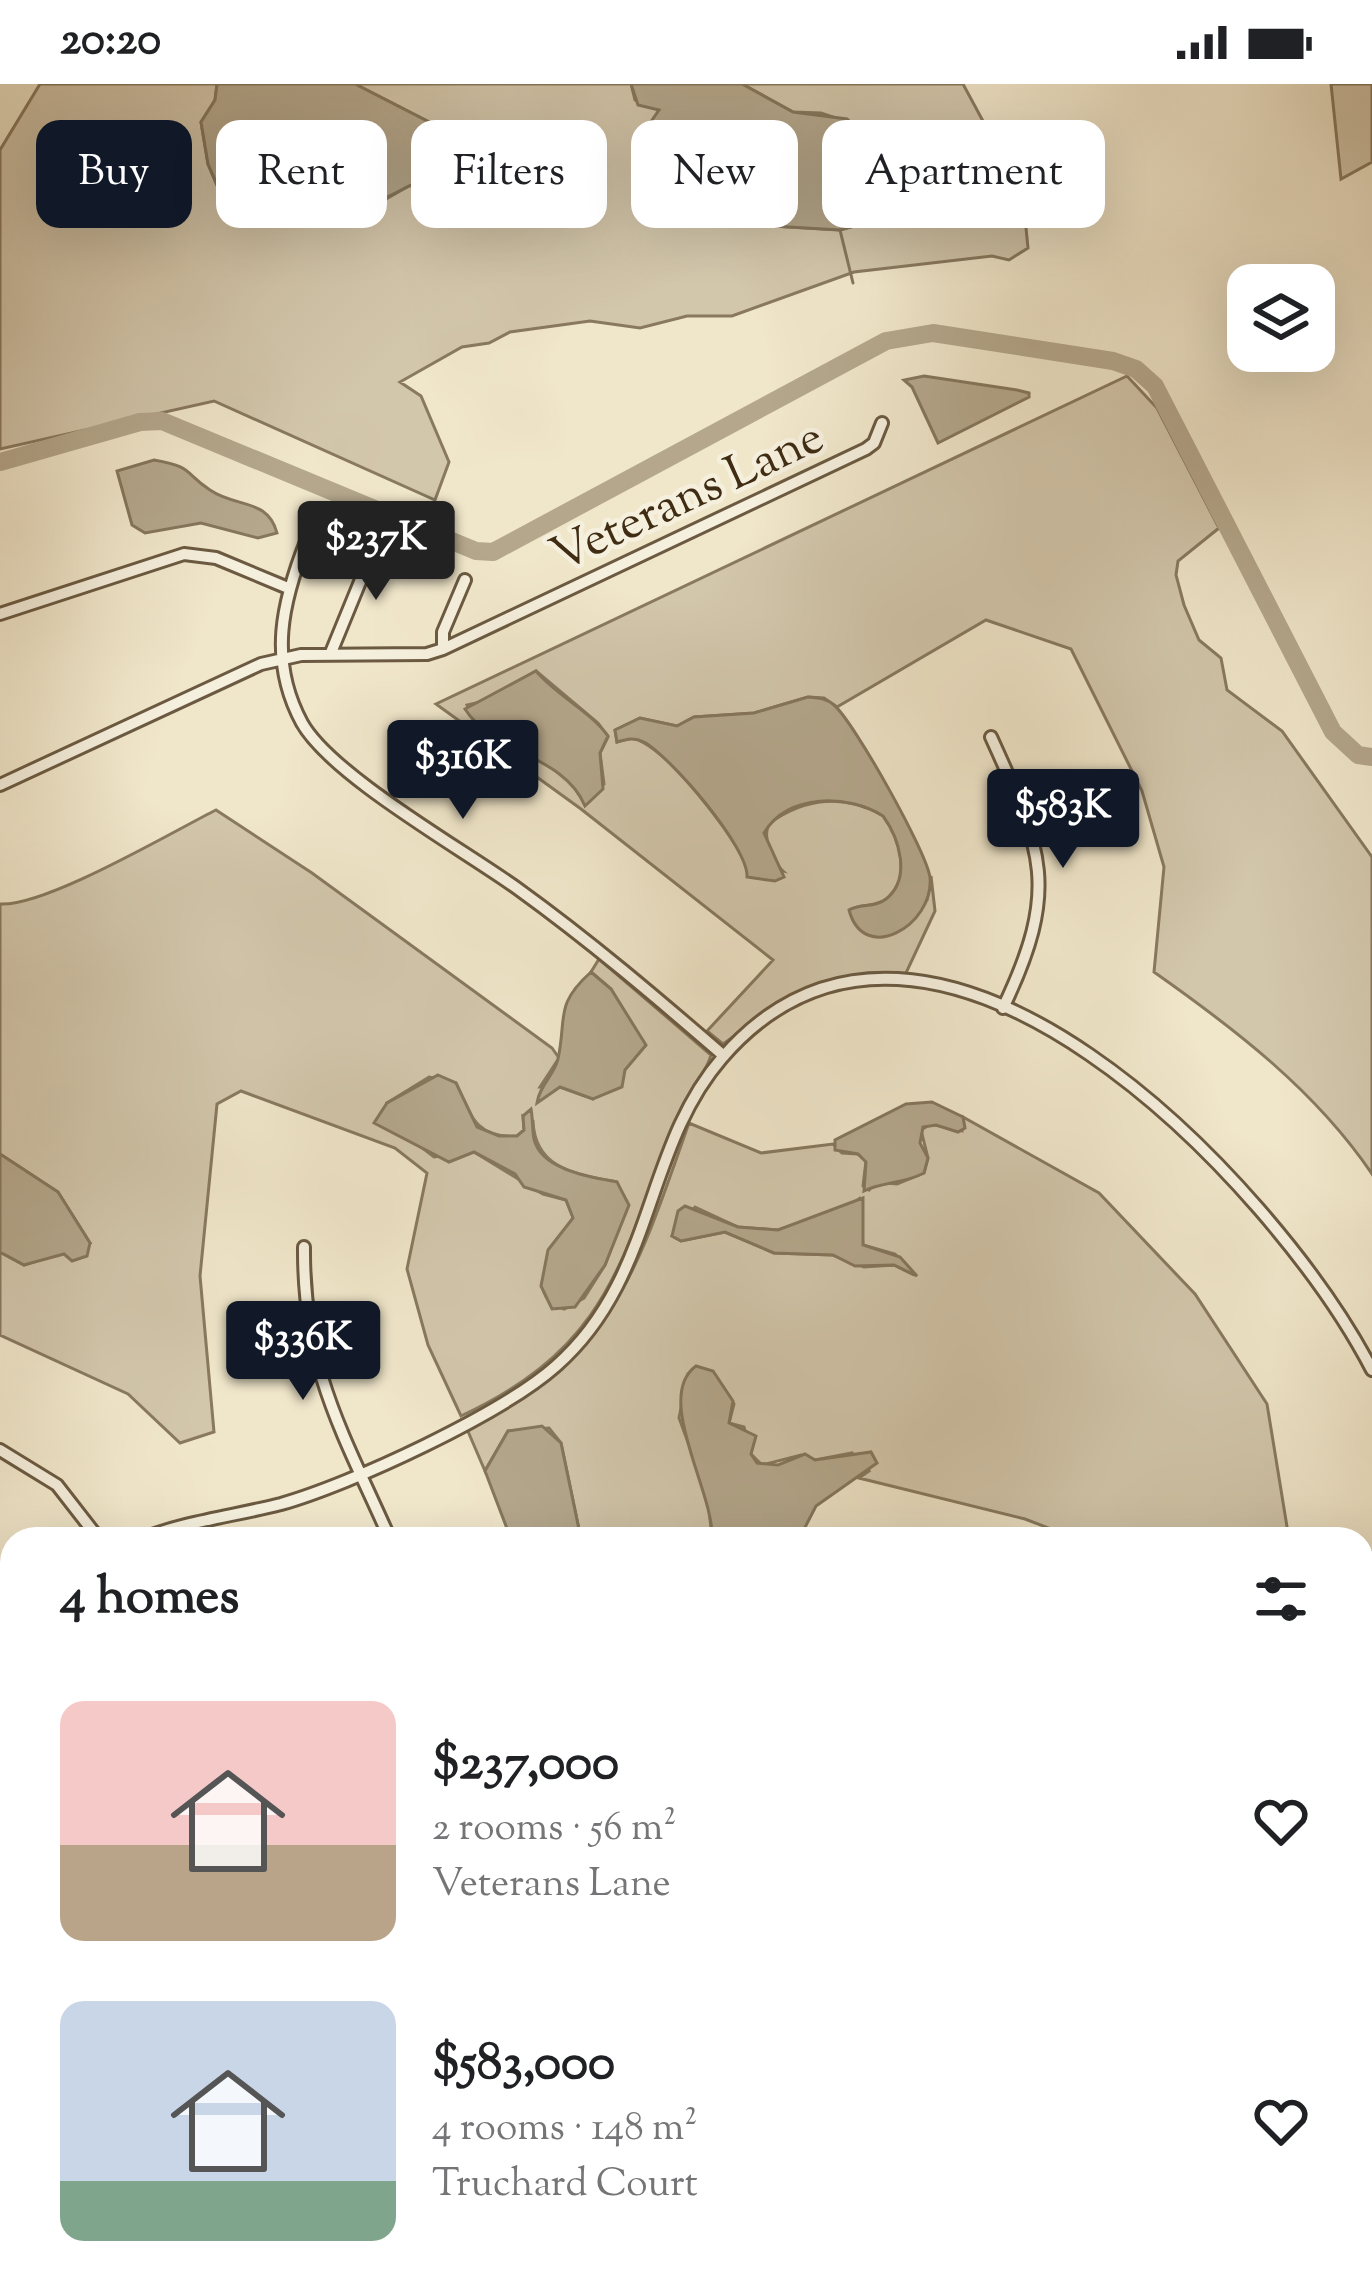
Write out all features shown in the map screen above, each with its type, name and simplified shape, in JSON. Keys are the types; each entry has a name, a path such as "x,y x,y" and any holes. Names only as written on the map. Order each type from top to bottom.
{"street":[{"name":"Veterans Lane","path":"281,658 427,654 443,649 866,449 874,443 882,423"},
{"path":"329,655 380,533"},
{"path":"308,539 288,588 281,658 304,726 334,760 555,916 724,1056"},
{"path":"0,614 184,554 216,559 288,588"},
{"path":"443,649 443,632 465,580"},
{"path":"0,785 281,658"},
{"path":"991,737 1029,819 1040,884 1033,940 1003,1008"},
{"path":"176,1527 281,1504 359,1473 505,1402 576,1347 621,1283 685,1116 724,1056 772,1016 808,997 853,983 925,982 963,991 1003,1008 1113,1073 1217,1160 1289,1240 1334,1303 1372,1370"},
{"path":"304,1247 306,1314 316,1368 334,1421 384,1527"},
{"path":"0,1450 58,1485 90,1527"}],"shaded area":[{"path":"40,84 217,84 215,100 201,122 216,183 216,228 387,228 387,198 411,185 411,228 607,228 607,120 425,120 355,84 631,84 635,100 659,110 655,120 631,120 631,228 1026,228 1028,248 1009,260 992,256 854,272 732,316 687,316 640,328 590,321 510,332 489,343 462,347 400,382 421,396 449,462 435,500 214,401 0,449 0,150"},
{"path":"217,84 355,84 425,120 411,120 411,185 387,197 387,120 216,120 216,182 201,122 215,100"},
{"path":"631,84 742,84 793,112 847,119 822,120 822,228 847,228 840,230 798,228 798,120 652,120 659,110 638,105"},
{"path":"742,84 963,84 982,120 842,120 793,112"},
{"path":"1331,84 1372,84 1372,162 1341,179"},
{"path":"924,376 1017,390 1029,397 938,443 912,387 904,380"},
{"path":"1127,376 1157,408 1219,528 1178,561 1176,575 1199,640 1221,658 1227,690 1282,731 1372,857 1372,1174 1326,1115 1272,1063 1154,972 1164,867 1142,791 1071,649 986,620 837,707 824,698 808,697 754,713 694,717 677,726 640,718 615,730 617,742 633,738 648,745 680,774 748,864 783,871 769,848 770,823 797,808 840,802 884,816 894,835 901,869 887,899 849,910 927,900 931,876 935,911 906,973 852,978 801,992 763,1013 723,1044 707,1031 773,960 581,809 436,704","holes":["536,671 608,737 600,753 604,784 585,805 570,777 473,719 467,705 489,700"]},
{"path":"154,460 182,468 220,496 259,509 277,533 258,538 201,523 145,533 132,525 117,471"},
{"path":"536,671 608,736 600,753 603,789 585,806 561,776 493,736 465,709"},
{"path":"808,697 828,701 844,716 889,789 926,864 928,895 921,911 897,933 869,935 857,927 849,910 882,902 899,880 898,846 883,816 836,801 788,810 764,833 784,877 775,881 747,877 722,825 672,765 640,740 617,742 615,730 640,718 677,726 694,717 754,713"},
{"path":"216,810 312,873 552,1048 559,1058 540,1087 560,1087 593,1099 645,1046 611,989 591,972 599,959 711,1055 676,1120 623,1256 581,1328 511,1389 461,1416 428,1345 407,1269 427,1173 395,1148 241,1091 217,1104 200,1276 214,1432 180,1443 128,1394 0,1335 0,1252 24,1265 90,1243 58,1192 0,1154 0,904 20,902 76,882","holes":["429,1077 456,1083 483,1129 517,1136 524,1130 523,1116 533,1121 541,1150 550,1160 573,1172 617,1182 627,1206 605,1265 584,1298 564,1309 550,1302 543,1281 573,1217 566,1200 543,1194 474,1152 434,1157 408,1137 387,1103"]},
{"path":"591,972 611,989 646,1045 625,1070 622,1087 593,1099 560,1087 537,1103 558,1059 567,1003"},
{"path":"438,1075 456,1083 477,1127 499,1136 517,1136 524,1130 523,1116 531,1109 534,1139 546,1158 568,1170 617,1182 629,1205 605,1265 575,1307 552,1309 541,1286 548,1250 573,1218 566,1200 524,1187 515,1174 474,1152 449,1162 374,1123 387,1103"},
{"path":"932,1102 963,1117 965,1128 958,1132 936,1125 923,1127 920,1143 928,1158 924,1173 864,1191 866,1162 858,1154 835,1150 835,1140 906,1104"},
{"path":"963,1117 1099,1193 1195,1294 1267,1404 1287,1527 1046,1527 859,1478 869,1471 852,1453 815,1460 801,1455 762,1465 751,1454 744,1427 729,1423 734,1404 717,1379 688,1374 679,1418 708,1497 711,1527 578,1527 561,1443 549,1428 508,1431 485,1471 467,1429 517,1401 589,1338 635,1264 689,1123 761,1153 833,1144 842,1153 858,1154 866,1161 863,1186 869,1190 876,1182 897,1184 924,1173 928,1158 921,1130 931,1124 962,1131","holes":["859,1199 863,1245 895,1254 914,1275 894,1265 864,1267 833,1255 774,1253 725,1232 681,1241 672,1236 695,1207 738,1227 778,1230 849,1207"]},
{"path":"0,1154 58,1192 90,1243 87,1256 72,1261 64,1254 24,1265 0,1252"},
{"path":"863,1198 863,1245 900,1257 917,1276 894,1265 855,1266 833,1255 774,1253 725,1232 681,1241 672,1236 678,1211 685,1206 738,1227 778,1230"},
{"path":"696,1366 713,1371 733,1401 729,1423 756,1436 751,1454 757,1463 778,1465 805,1454 815,1460 871,1452 877,1463 816,1506 805,1527 711,1527 683,1422 684,1380"},
{"path":"542,1426 561,1443 578,1527 506,1527 485,1471 508,1431"}],"waterway":[{"path":"840,230 853,283"},
{"path":"0,462 140,422 162,421 476,551 493,552 886,341 933,333 1113,361 1136,369 1155,386 1333,732 1358,755 1372,757"}]}
